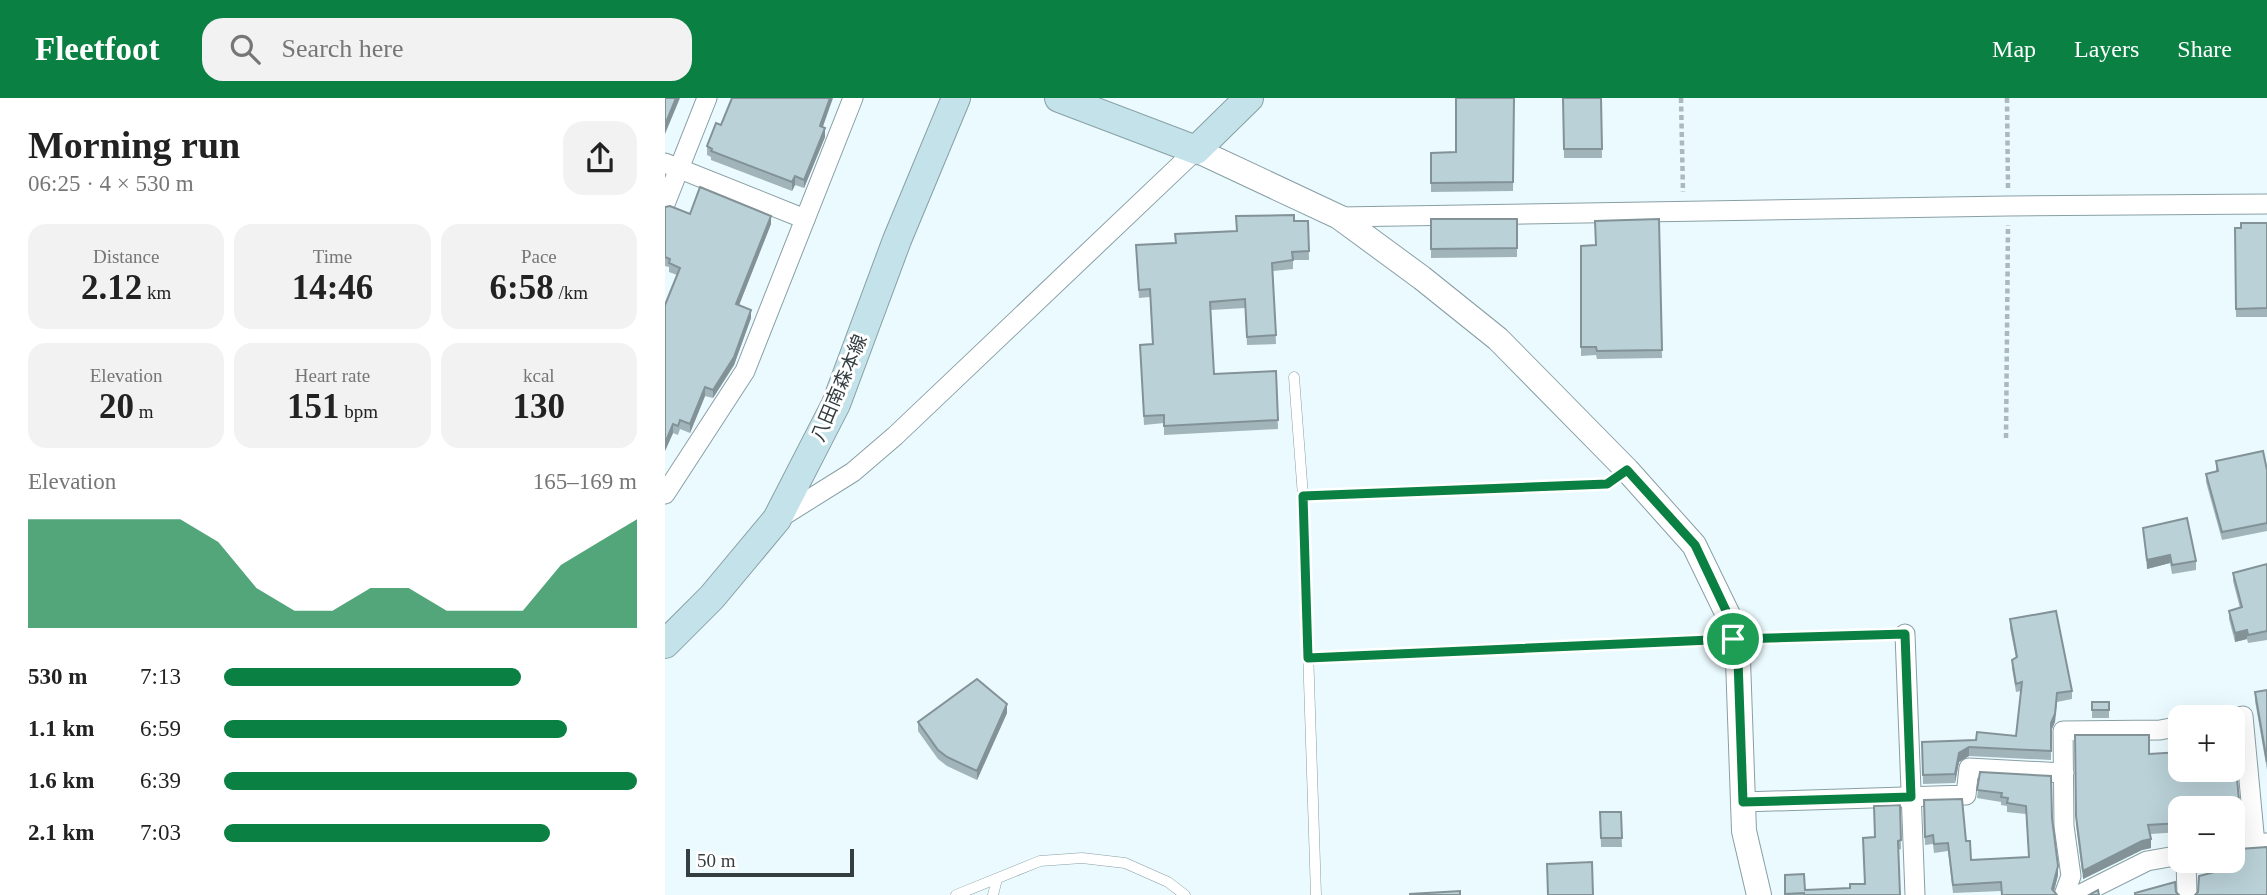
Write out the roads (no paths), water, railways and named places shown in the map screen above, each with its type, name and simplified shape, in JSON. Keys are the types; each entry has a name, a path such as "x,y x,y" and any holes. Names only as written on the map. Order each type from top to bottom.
{"main road":[{"name":"八田南森本線","path":"665,644 712,597 777,519 836,404 897,240 956,98"},
{"path":"1059,98 1196,150 1249,98"}],"street":[{"path":"665,204 672,166 707,98"},
{"path":"665,494 745,371 853,98"},
{"path":"777,519 853,472 885,445 1196,150 1339,217 1422,278 1498,339 1627,470 1695,545 1729,617 1738,660 1744,831 1759,895"},
{"path":"672,166 805,219"},
{"path":"1339,217 1683,210 2267,205"},
{"path":"1905,634 1915,895"},
{"path":"2064,895 2071,876 2064,826 2063,731 2168,728"},
{"path":"2245,730 2261,843"},
{"path":"1743,802 1966,795 1969,768 2064,773"},
{"path":"2079,895 2147,861 2168,857"},
{"path":"2186,873 2187,895"}],"lane":[{"path":"1294,377 1303,496 1316,895"},
{"path":"955,895 1040,861 1082,858 1125,863 1168,882 1185,895"},
{"path":"993,895 997,879"}]}
